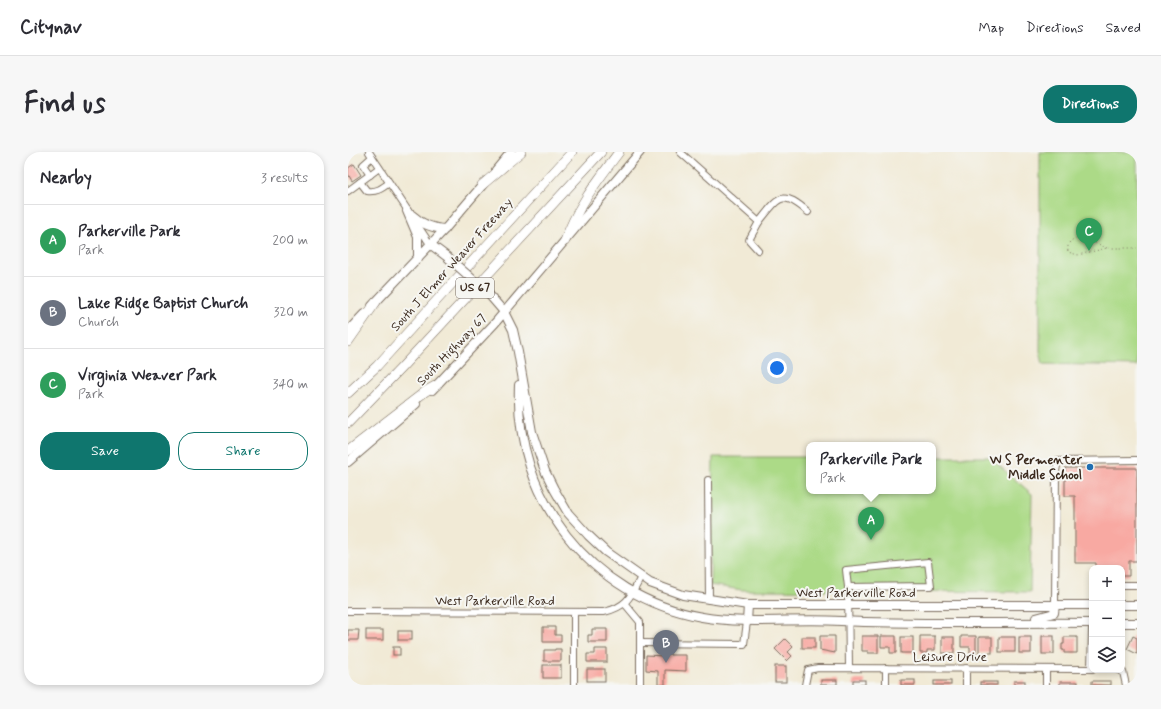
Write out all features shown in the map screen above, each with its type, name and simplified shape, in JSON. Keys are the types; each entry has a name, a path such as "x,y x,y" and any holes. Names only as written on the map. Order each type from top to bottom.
{"highway":[{"path":"482,185 521,152"},
{"name":"South J Elmer Weaver Freeway","path":"348,393 377,366 572,152"},
{"name":"US 67","path":"348,423 402,367 601,152"},
{"path":"565,241 571,222 593,186 619,152"},
{"path":"348,342 376,302"},
{"path":"348,451 426,391 437,385"}],"main road":[{"path":"348,331 445,229 511,152"},
{"name":"South Highway 67","path":"348,462 437,385 504,312 640,152"},
{"path":"407,210 422,224 430,227 445,229"},
{"path":"407,210 418,237 418,258"},
{"path":"430,244 486,291 504,312 512,330 518,352 520,370 520,430 528,464 544,500 557,522 584,557 602,573 633,592 663,606 682,612 724,620 747,622 848,621 1089,623"},
{"name":"West Parkerville Road","path":"520,370 532,432 545,471 568,513 606,552 641,577 667,590 709,600 748,605 1089,605"},
{"path":"747,622 748,605"},
{"path":"999,622 1045,617 1054,613 1055,605"},
{"path":"1125,605 1137,605"},
{"path":"1125,623 1137,623"}],"street":[{"path":"680,152 759,222"},
{"path":"370,175 363,165 370,154 430,244"},
{"path":"348,191 379,168"},
{"path":"360,182 367,191 373,192 380,191 389,184"},
{"path":"758,250 749,240 759,222 780,199 785,198 796,202 808,212"},
{"path":"1055,605 1056,471 1058,461 1137,460"},
{"path":"708,480 709,600"},
{"path":"848,587 931,586 928,562 846,570 848,587 849,668"},
{"path":"640,685 640,622 624,604 633,592 641,577"},
{"path":"1125,585 1137,585"},
{"name":"West Parkerville Road","path":"348,611 574,613 604,612 615,610 624,604"},
{"path":"574,613 574,685"},
{"path":"640,643 744,644 747,622"},
{"name":"Leisure Drive","path":"805,685 808,670 818,668 1089,669"},
{"path":"886,668 886,685"},
{"path":"966,668 966,685"},
{"path":"1046,669 1046,685"},
{"path":"1122,673 1126,685"}],"path":[{"path":"1107,248 1096,243 1076,238 1070,241 1067,246 1068,252 1078,255 1107,248 1137,248"}],"green space":[{"path":"1040,152 1137,152 1137,366 1043,364 1040,351"},
{"path":"713,457 806,457 806,494 936,494 936,457 989,457 1032,494 1030,592 742,590 710,585"}],"building":[{"path":"354,164 361,175 352,181 348,174 348,168"},
{"path":"1065,468 1137,468 1137,561 1129,561 1129,576 1125,576 1125,565 1075,563 1075,496 1065,496"},
{"path":"543,627 555,627 555,635 561,635 561,642 543,642"},
{"path":"592,629 607,629 607,642 588,642 588,635 592,635"},
{"path":"348,630 359,630 358,640 348,640"},
{"path":"366,630 383,630 383,640 366,640"},
{"path":"398,631 412,631 412,640 398,640"},
{"path":"820,636 835,636 835,653 820,650"},
{"path":"862,636 878,636 878,653 868,653 868,651 862,651"},
{"path":"881,636 896,636 896,653 890,653 890,647 881,647"},
{"path":"920,636 935,636 935,650 927,650 927,653 920,653"},
{"path":"961,636 976,636 976,654 970,654 970,647 961,647"},
{"path":"1042,636 1054,636 1054,654 1042,654"},
{"path":"1133,636 1137,638 1137,654 1127,649"},
{"path":"802,637 815,637 815,648 802,648"},
{"path":"901,637 913,637 913,653 901,653"},
{"path":"942,637 954,637 954,653 942,653"},
{"path":"979,637 992,637 992,653 979,653"},
{"path":"999,637 1015,637 1015,652 999,652"},
{"path":"1019,637 1031,637 1031,653 1019,653"},
{"path":"1064,637 1077,637 1077,653 1064,653 1064,650 1062,650 1062,644 1064,644"},
{"path":"785,639 793,647 788,652 792,656 787,661 775,649"},
{"path":"393,647 400,647 400,655 393,655"},
{"path":"561,649 561,661 544,661 544,650"},
{"path":"595,649 607,649 607,662 587,662 587,654 595,654"},
{"path":"663,649 670,649 670,655 686,655 686,671 665,670 665,685 658,685 658,671 646,670 646,655 663,656"},
{"path":"543,665 561,665 561,678 543,678"},
{"path":"775,666 786,666 786,682 775,682"},
{"path":"587,669 605,669 605,681 587,681"},
{"path":"821,680 837,680 837,685 821,685"},
{"path":"853,680 865,680 865,685 853,685"},
{"path":"901,680 915,680 915,685 901,685"},
{"path":"934,681 951,681 951,685 934,685"},
{"path":"1014,681 1025,681 1025,685 1014,685"},
{"path":"1092,681 1111,681 1111,685 1092,685"},
{"path":"980,682 997,682 997,685 980,685"},
{"path":"1060,682 1078,682 1078,685 1060,685"}],"place":[{"name":"Virginia Weaver Park","path":"1089,251"},
{"name":"W S Permenter Middle School","path":"1090,467"},
{"name":"Parkerville Park","path":"871,540"},
{"name":"Lake Ridge Baptist Church","path":"666,663"}]}
